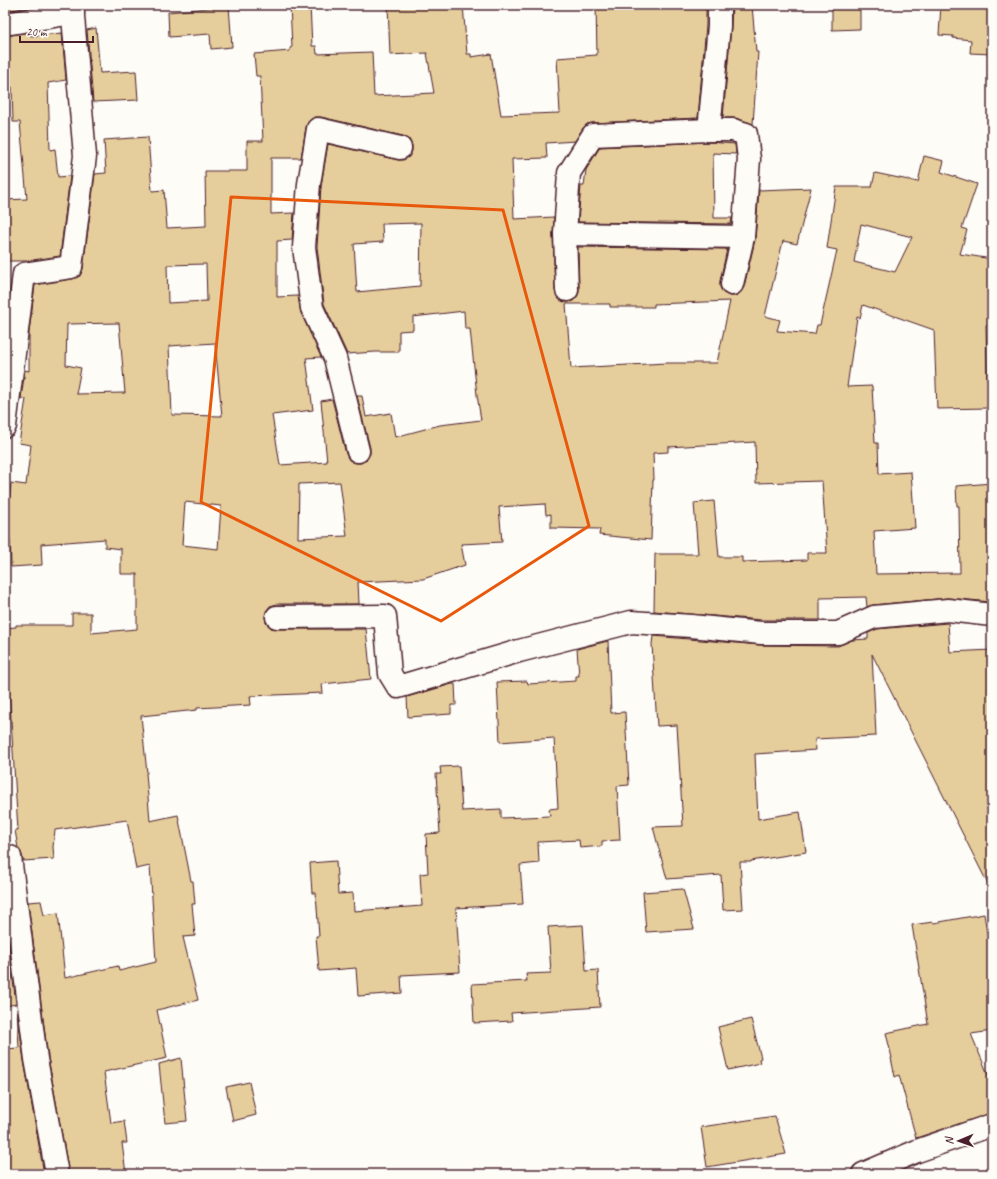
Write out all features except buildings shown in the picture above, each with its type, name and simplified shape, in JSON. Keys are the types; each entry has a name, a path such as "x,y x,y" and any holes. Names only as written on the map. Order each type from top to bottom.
{"street":[{"path":"709,130 719,26 719,5"},
{"path":"5,24 72,9 85,156 71,267 24,274 5,426"},
{"path":"358,451 335,358 312,308 304,247 309,184 318,129 400,148"},
{"path":"568,290 565,234 569,173 593,135 709,130 733,130 746,134 749,159 743,237 732,284"},
{"path":"565,234 743,237"},
{"path":"277,617 385,616 390,674 398,687 519,651 631,622 761,633 838,633 874,616 948,610 992,615"},
{"path":"5,856 10,857 36,1059 57,1174"},
{"path":"863,1174 917,1151 992,1125"}],"highlighted area":[{"path":"231,197 503,210 589,526 441,621 201,502"}]}
